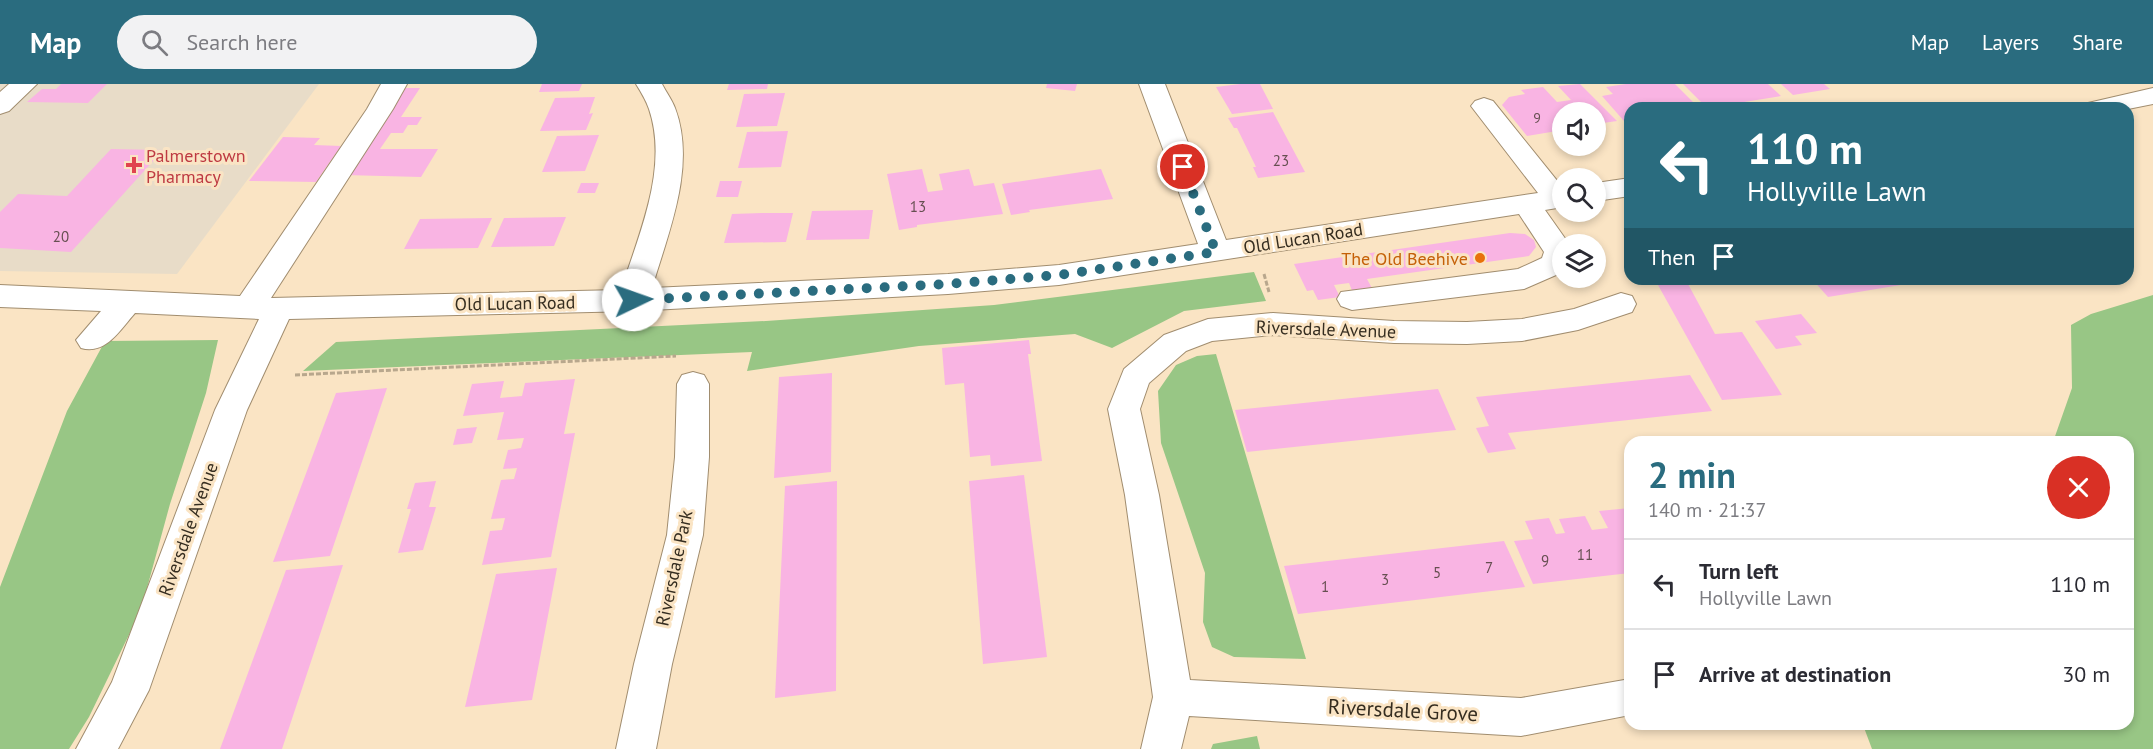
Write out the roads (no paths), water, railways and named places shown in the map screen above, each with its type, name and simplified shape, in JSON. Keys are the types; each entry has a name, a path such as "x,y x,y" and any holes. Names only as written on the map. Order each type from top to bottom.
{"street":[{"path":"0,106 24,84"},
{"name":"Riversdale Avenue","path":"96,749 129,690 231,410 264,308 394,84"},
{"path":"633,300 654,237 669,170 669,136 656,93 649,84"},
{"path":"1152,84 1216,252"},
{"path":"2125,102 2153,96"},
{"path":"1484,106 1552,188"},
{"path":"1606,191 1624,188"},
{"name":"Old Lucan Road","path":"0,296 264,308 633,300 936,285 1059,275 1552,199"},
{"path":"1352,299 1524,279 1555,264 1559,252 1527,204"},
{"path":"92,340 127,303"},
{"name":"Riversdale Avenue","path":"1161,749 1173,697 1142,495 1124,409 1135,377 1175,344 1208,330 1274,324 1394,332 1467,333 1522,330 1616,314"},
{"name":"Riversdale Park","path":"636,749 652,664 685,535 692,457 686,370"},
{"name":"Riversdale Grove","path":"1173,697 1521,717 1624,698"}],"place":[{"name":"Palmerstown Pharmacy","path":"134,165"},
{"name":"The Old Beehive","path":"1480,258"}]}
